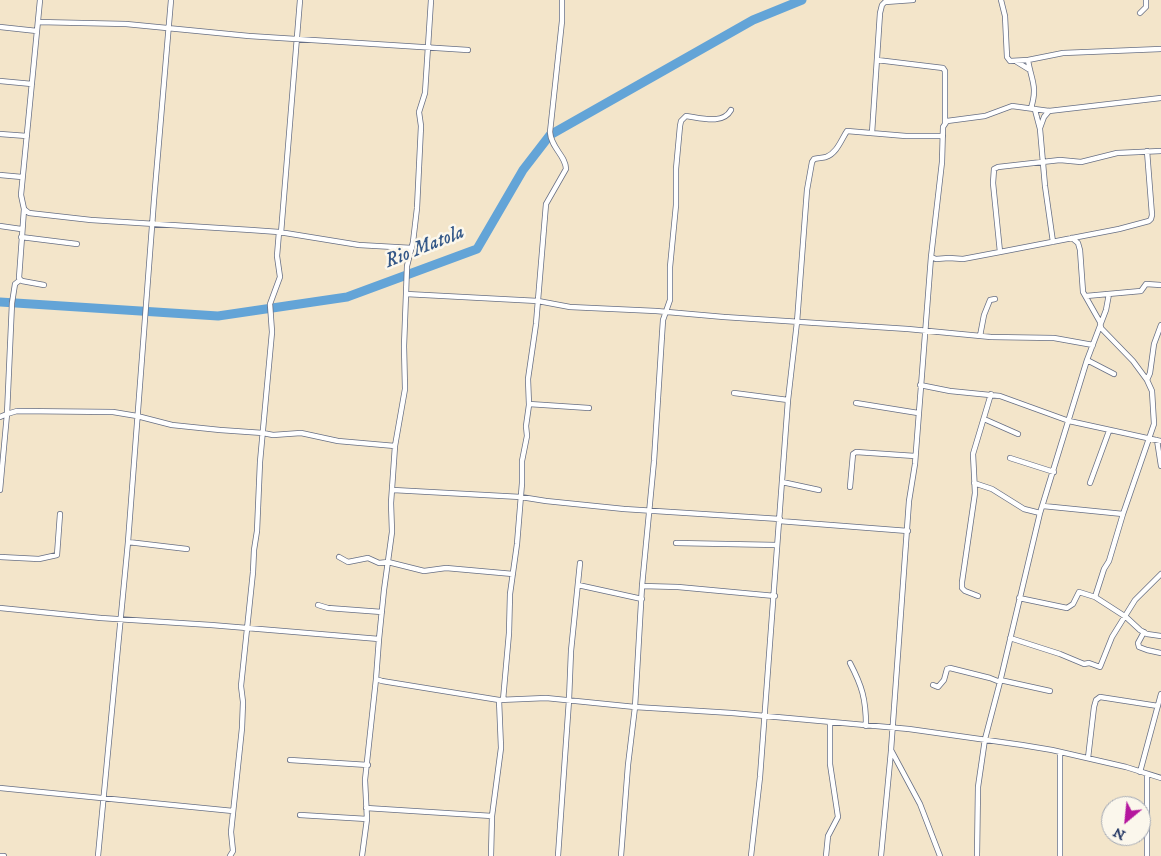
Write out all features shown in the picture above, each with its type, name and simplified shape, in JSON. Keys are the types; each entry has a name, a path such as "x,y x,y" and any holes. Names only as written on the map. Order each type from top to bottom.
{"street":[{"path":"20,280 24,209 22,204 22,177 40,0"},
{"path":"98,856 128,542 170,0"},
{"path":"230,856 233,851 231,832 242,728 241,686 258,525 260,462 272,332 270,304 280,278 277,256 300,0"},
{"path":"362,856 367,819 366,780 379,639 392,532 391,503 395,446 405,388 404,346 407,266 412,248 417,200 421,126 419,112 425,93 431,0"},
{"path":"491,856 492,816 501,748 501,700 505,692 510,594 517,544 522,461 527,436 528,380 538,301 546,204 566,169 565,163 552,142 550,132 562,21 562,0"},
{"path":"872,133 882,5 884,2 913,0"},
{"path":"1000,0 1005,16 1008,59 1030,70"},
{"path":"1140,13 1146,7 1146,0"},
{"path":"38,22 126,24 249,36 468,50"},
{"path":"0,27 37,31"},
{"path":"1017,62 1063,53 1161,49"},
{"path":"877,60 943,68 946,71 942,162 920,385 894,727 881,856"},
{"path":"1028,60 1034,82 1033,109 1040,129 1052,242"},
{"path":"0,81 32,84"},
{"path":"945,122 985,116 1012,106 1049,111 1161,98"},
{"path":"621,856 628,765 635,707 642,586 650,510 662,335 670,300 670,267 676,205 676,169 681,121 686,116 720,119 728,116 731,110"},
{"path":"1040,129 1044,117 1049,111"},
{"path":"750,856 760,777 775,596 788,400 797,322 807,190 812,162 814,159 827,156 838,148 847,131 943,136"},
{"path":"0,134 27,136"},
{"path":"934,258 963,259 1145,223 1152,219 1147,151"},
{"path":"1000,252 993,171 998,168 1060,160 1079,163 1117,153 1161,151"},
{"path":"0,175 22,177"},
{"path":"24,209 29,213 61,217 202,226 280,233 358,245 412,248"},
{"path":"0,226 22,228"},
{"path":"1080,236 1078,243 1082,265 1082,287 1100,322 1101,328 1133,361 1148,380 1152,391 1154,413 1154,424 1150,438 1095,597"},
{"path":"21,237 77,244"},
{"path":"1072,238 1078,243"},
{"path":"20,280 44,285"},
{"path":"0,491 7,414 12,303 15,284 20,280"},
{"path":"1086,296 1141,291 1146,284 1161,285"},
{"path":"406,294 538,301 570,306 908,329 980,336 1054,338 1093,345"},
{"path":"977,856 978,788 985,739 1040,513 1087,360 1106,310 1109,294"},
{"path":"980,336 988,304 990,300 995,299"},
{"path":"1148,380 1154,344 1161,325"},
{"path":"1096,336 1105,333"},
{"path":"1087,360 1114,374"},
{"path":"920,385 1000,396 1069,421 1159,441 1161,466"},
{"path":"734,393 788,400"},
{"path":"978,596 964,591 962,588 975,492 973,454 991,394"},
{"path":"856,403 918,414"},
{"path":"529,404 589,408"},
{"path":"0,418 17,412 113,412 172,425 273,435 302,433 338,441 395,446"},
{"path":"984,419 1018,434"},
{"path":"1090,483 1109,430"},
{"path":"850,487 853,454 856,452 915,456"},
{"path":"1010,458 1054,472"},
{"path":"782,482 818,490"},
{"path":"974,482 992,489 1024,509 1040,513"},
{"path":"393,490 521,497 546,502 908,531"},
{"path":"1043,506 1123,514"},
{"path":"0,557 39,559 56,556 60,514"},
{"path":"128,542 187,549"},
{"path":"676,543 777,545"},
{"path":"339,557 350,562 366,558 379,563 388,562 424,571 446,568 513,574"},
{"path":"558,856 571,651 580,563"},
{"path":"1010,638 1084,664 1089,663 1100,667 1112,638 1135,600 1161,574"},
{"path":"578,585 642,599"},
{"path":"642,586 678,587 775,596"},
{"path":"1019,598 1067,608 1073,604 1079,592 1095,597 1126,617 1144,632 1161,636"},
{"path":"318,605 328,608 382,612"},
{"path":"0,608 379,639"},
{"path":"1144,632 1138,643 1139,646 1161,654"},
{"path":"850,663 862,687 866,706 866,726"},
{"path":"933,685 938,687 944,680 947,669 950,668 1050,691"},
{"path":"376,680 501,700 546,698 635,707 894,727 985,739 1060,752 1161,778"},
{"path":"505,692 510,700"},
{"path":"1140,772 1161,694"},
{"path":"1088,758 1094,707 1096,700 1100,697 1158,706"},
{"path":"826,856 828,836 838,817 830,764 830,722"},
{"path":"891,750 920,804 940,856"},
{"path":"1060,752 1060,856"},
{"path":"290,760 368,765"},
{"path":"1147,774 1147,856"},
{"path":"0,788 233,811"},
{"path":"366,808 492,816"},
{"path":"300,815 367,819"}],"waterway":[{"name":"Rio Matola","path":"0,302 218,316 347,297 477,249 523,170 550,135 753,20 802,0"}]}
